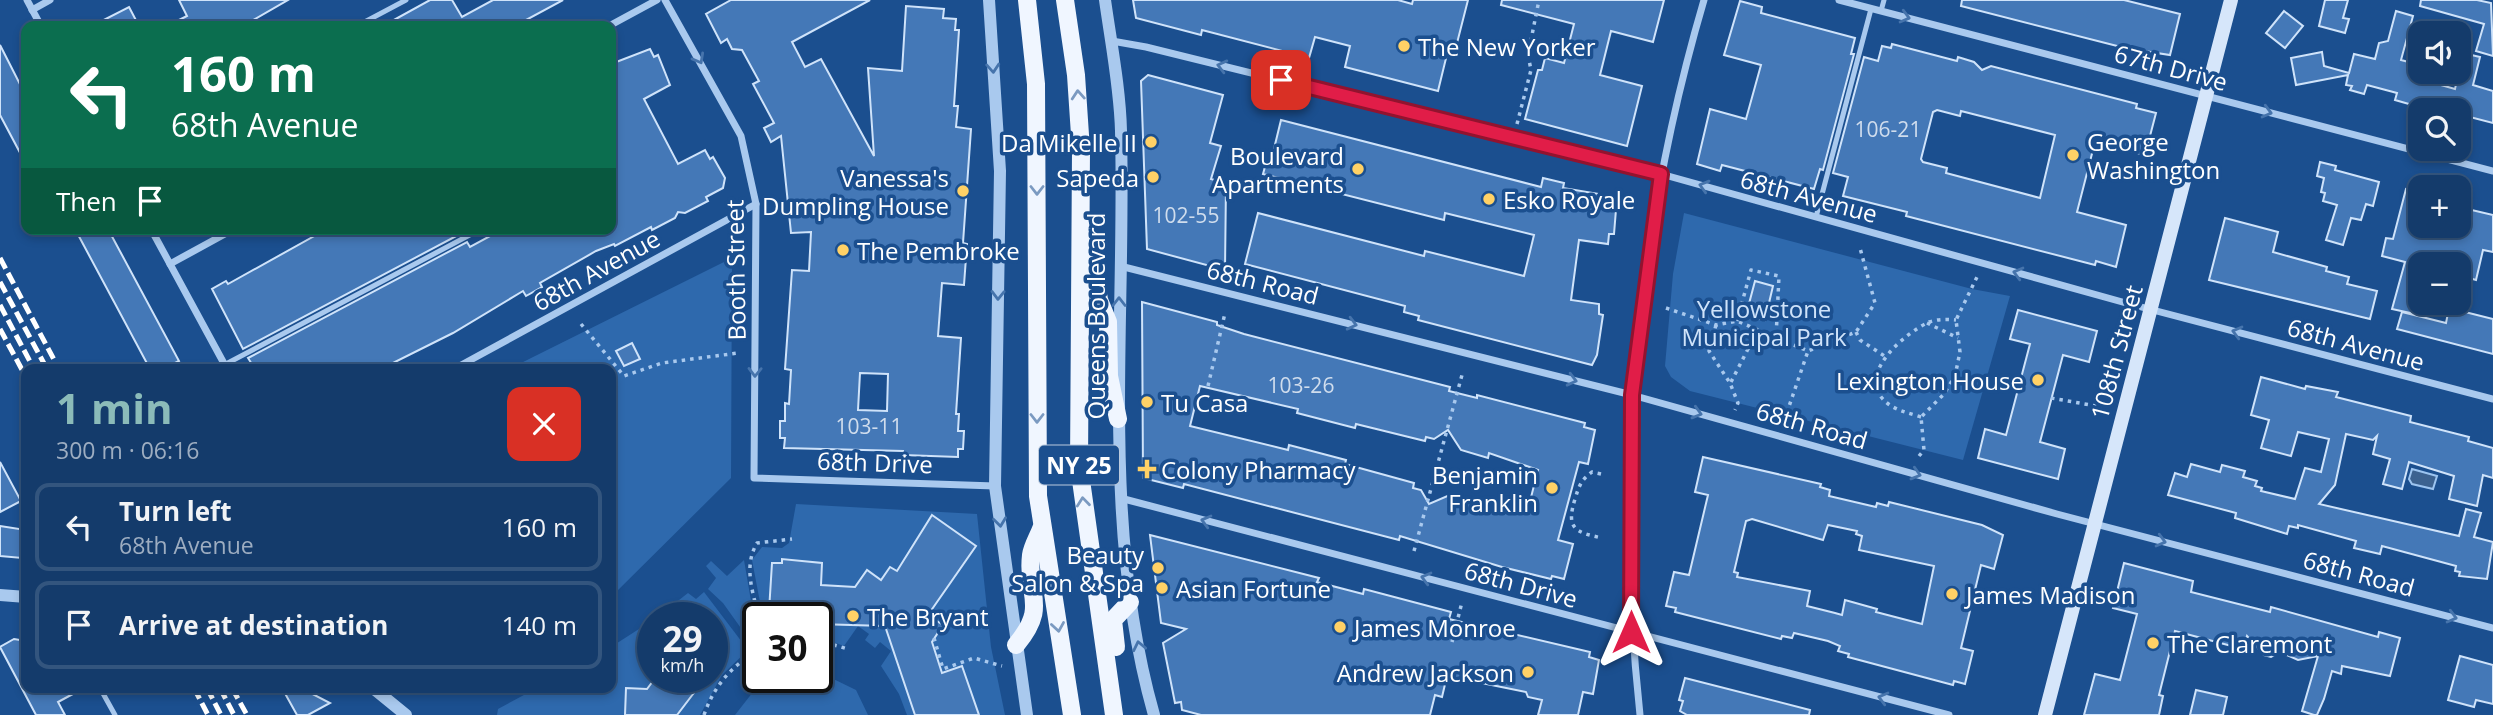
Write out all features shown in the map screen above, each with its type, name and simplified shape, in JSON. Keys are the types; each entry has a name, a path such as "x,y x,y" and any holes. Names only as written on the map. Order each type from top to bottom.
{"main road":[{"name":"NY 25","path":"1027,0 1036,84 1038,496 1072,715"},
{"name":"Queens Boulevard","path":"1065,0 1078,92 1083,212 1079,466 1113,707"},
{"name":"108th Street","path":"2045,715 2231,0"},
{"path":"1083,212 1093,250 1099,300 1108,322 1109,376 1118,419"},
{"path":"1016,645 1030,629 1035,614 1031,555 1042,526"},
{"path":"1113,707 1119,670 1113,620 1130,602"}],"street":[{"path":"27,0 38,21"},
{"path":"32,10 50,0"},
{"path":"616,22 657,0"},
{"name":"Booth Street","path":"665,0 741,136 756,204 754,478"},
{"path":"989,0 1000,171 995,486 1027,715"},
{"name":"Queens Boulevard","path":"1105,0 1121,129 1118,419 1130,602 1154,715"},
{"path":"1640,715 1631,632 1632,395 1661,174 1682,76 1704,0"},
{"name":"67th Drive","path":"1839,0 2493,171"},
{"name":"68th Avenue","path":"1112,41 1146,47 1661,174 2150,310 2493,399"},
{"name":"68th Avenue","path":"463,364 756,204"},
{"path":"154,235 223,364"},
{"path":"170,264 223,235"},
{"name":"68th Road","path":"1119,266 1632,395 2095,524 2493,628"},
{"name":"68th Drive","path":"754,478 995,486"},
{"name":"68th Drive","path":"1124,499 1949,715"},
{"path":"0,596 21,597"},
{"path":"382,693 406,715"}],"lane":[{"path":"366,21 406,0"},
{"path":"1881,11 1884,0"},
{"path":"1816,218 1871,9"},
{"path":"231,364 470,235"},
{"path":"103,693 115,715"}],"path":[{"path":"1517,124 1531,70 1528,55 1539,0"},
{"path":"1666,309 1716,325 1737,321 1808,351 1856,332 1875,303 1868,268 1860,248"},
{"path":"1737,321 1751,270 1779,276 1776,338"},
{"path":"1921,417 1944,394 1955,376 1960,352 1956,320 1977,277"},
{"path":"1208,386 1225,313"},
{"path":"1921,417 1893,408 1879,395 1876,377 1886,357 1904,337 1927,323 1943,319 1956,320"},
{"path":"1927,323 1958,338"},
{"path":"581,324 614,364"},
{"path":"1716,325 1709,351 1730,383 1738,403 1735,410"},
{"path":"1730,383 1748,349 1753,329"},
{"path":"1856,332 1860,340 1886,357"},
{"path":"1784,421 1808,351"},
{"path":"616,366 624,376 662,363 738,352"},
{"path":"1413,551 1462,375"},
{"path":"2051,398 2102,407"},
{"path":"1919,456 1924,450 1921,417"},
{"path":"1601,474 1592,472 1580,481 1570,517 1574,527 1582,533 1602,538"},
{"path":"756,602 749,572 751,554 757,543 792,538"},
{"path":"1452,642 1462,602"},
{"path":"934,638 943,669 974,658 1002,666"},
{"path":"833,645 848,649"},
{"path":"704,715 723,678 742,660"}],"green space":[{"name":"Yellowstone Municipal Park","path":"1684,213 1972,289 2010,296 1963,460 1690,391 1671,377 1665,366 1673,274"},
{"path":"732,258 731,478 616,592 616,364 519,364"},
{"path":"796,504 977,514 991,647 1005,715 907,715 899,694 881,666 891,651 880,642 875,648 865,640 869,634 858,626 844,646 833,642 833,602 760,602 752,560 762,547 782,548 789,543"},
{"path":"744,560 751,602 742,602 742,630 728,610 728,602 722,602 708,589 716,578 706,566 711,561 727,576"},
{"path":"704,592 712,602 676,602 688,593 696,599"},
{"path":"728,624 742,642 742,656 728,669"},
{"path":"637,630 637,693 712,693 700,715 497,715 498,709 528,693 616,693 616,644"},
{"path":"833,679 856,690 868,715 735,715 752,693 833,693"}],"shaded area":[{"path":"2412,469 2437,476 2433,489 2412,484 2409,479"}],"building":[{"path":"179,0 288,0 252,21 177,21 187,16"},
{"path":"430,0 452,0 462,17 493,0 563,0 524,21 392,21"},
{"path":"731,0 870,0 792,42 805,67 821,59 874,156 868,68 902,71 906,6 944,9 943,18 956,19 955,30 959,30 954,106 958,106 956,127 971,129 963,243 967,244 964,285 942,283 938,336 961,338 956,414 959,414 958,431 964,431 963,449 958,449 958,457 903,455 903,451 784,448 785,438 780,438 780,421 785,421 785,403 789,404 791,370 785,369 792,270 809,271 811,232 791,233 781,136 771,142 764,128 774,123 753,84 759,81 742,50 732,49 727,39 721,43 706,14","holes":["860,373 888,374 887,411 858,410"]},
{"name":"The New Yorker","path":"1133,0 1398,0 1412,4 1413,0 1468,0 1455,51 1448,50 1438,91 1345,67 1350,46 1315,37 1309,58 1202,30 1201,35 1136,18"},
{"path":"1502,0 1664,0 1653,42 1611,31 1600,75 1642,86 1627,146 1525,119 1538,70 1542,70 1545,58 1564,63 1574,24 1501,5"},
{"path":"1962,0 2124,0 2180,14 2170,55 2125,48 1961,6"},
{"path":"2325,0 2348,0 2343,18 2349,19 2345,33 2319,26"},
{"path":"2421,0 2477,0 2491,3 2493,56 2476,51 2484,24 2420,6"},
{"path":"1740,1 1762,7 1761,13 1855,38 1851,54 1854,54 1823,170 1820,169 1814,189 1722,165 1720,171 1697,164 1710,109 1746,119 1761,65 1724,55"},
{"path":"129,7 136,21 102,21"},
{"path":"2284,11 2303,26 2285,48 2266,33"},
{"path":"2396,11 2413,16 2412,21 2408,21 2408,34 2401,60 2408,62 2408,84 2437,84 2455,89 2456,84 2471,84 2471,55 2480,57 2473,85 2493,91 2493,123 2471,117 2471,98 2408,98 2408,104 2395,100 2397,93 2367,85 2364,94 2350,90 2352,86 2346,85 2348,75 2296,85 2291,58 2322,52 2324,66 2349,73 2354,54 2375,59 2379,43 2388,41"},
{"name":"George Washington","path":"1892,44 1957,61 1958,57 1974,62 1982,70 1991,66 2137,104 2136,108 2156,113 2145,155 2095,142 2077,212 2126,225 2116,267 2096,261 2095,265 1906,216 1907,212 1843,196 1848,177 1833,173 1864,57 1878,61 1882,46 1891,48","holes":["1937,110 1960,116 1961,111 2055,135 2040,198 1946,173 1947,168 1923,162 1921,159 1933,112"]},
{"path":"0,45 21,86 21,155 0,115"},
{"path":"650,49 654,57 658,55 670,85 644,99 678,164 705,150 710,159 713,157 725,178 723,188 706,197 708,201 685,213 678,212 675,218 652,230 651,227 615,246 614,244 596,251 540,283 542,287 526,296 523,291 453,333 391,364 252,364 248,358 467,242 470,247 492,235 616,235 616,62"},
{"path":"1148,75 1223,95 1210,143 1221,146 1211,179 1226,183 1225,270 1147,249 1141,81"},
{"path":"1281,120 1541,187 1543,178 1564,183 1563,188 1617,197 1614,234 1609,234 1608,244 1579,240 1571,300 1599,304 1599,314 1603,315 1597,355 1592,365 1418,320 1419,316 1404,312 1405,306 1245,264 1258,213 1424,256 1425,251 1524,276 1534,235 1445,213 1444,220 1263,174 1268,156 1272,157"},
{"path":"2320,162 2336,166 2335,170 2379,182 2373,206 2366,204 2361,220 2351,218 2343,245 2326,240 2337,205 2323,201 2325,193 2321,192 2324,178 2317,176"},
{"path":"2406,189 2408,238 2471,238 2471,210 2493,215 2493,252 2483,250 2476,280 2471,279 2471,252 2408,252 2408,312 2392,309 2405,262 2382,256 2386,238 2393,239"},
{"path":"2225,218 2278,232 2273,252 2327,267 2326,271 2349,277 2347,284 2377,291 2370,319 2209,280"},
{"path":"78,235 111,235 179,361 173,364 147,364"},
{"path":"316,235 458,235 243,349 212,289 226,281 228,284"},
{"path":"1755,281 1773,286 1765,320 1746,315"},
{"path":"1142,302 1217,322 1217,325 1244,334 1450,387 1449,391 1477,398 1477,395 1585,423 1584,427 1595,430 1588,464 1579,462 1558,540 1573,544 1564,579 1552,576 1551,579 1502,567 1400,536 1399,540 1184,484 1183,488 1143,478","holes":["1200,386 1298,409 1297,413 1355,428 1356,424 1425,441 1426,437 1434,439 1448,430 1461,450 1488,458 1489,453 1538,470 1527,513 1513,509 1508,512 1452,494 1429,504 1421,490 1413,488 1414,483 1345,464 1346,460 1289,445 1288,450 1190,426"]},
{"name":"Lexington House","path":"2018,310 2097,331 2089,362 2063,355 2040,442 2065,449 2058,479 1978,458 1985,429 2006,435 2030,344 2010,339"},
{"path":"2402,312 2446,323 2448,315 2471,314 2493,319 2493,354 2397,329"},
{"path":"632,343 640,359 624,366 616,351"},
{"path":"2261,377 2305,389 2306,386 2338,392 2336,397 2411,416 2410,422 2469,437 2468,441 2493,448 2493,478 2483,475 2477,506 2449,499 2454,476 2409,462 2402,489 2383,484 2390,459 2373,454 2377,436 2373,440 2346,434 2335,485 2319,504 2459,536 2466,509 2481,513 2474,537 2493,542 2487,579 2459,576 2460,572 2455,571 2456,566 2382,546 2380,554 2354,548 2356,541 2298,525 2298,528 2289,526 2287,534 2235,518 2236,513 2168,495 2175,473 2187,477 2191,464 2220,472 2222,465 2245,471 2243,477 2257,481 2255,486 2262,488 2261,491 2295,499 2305,468 2321,472 2329,439 2298,432 2291,456 2261,448 2269,420 2251,415"},
{"path":"1703,457 1821,484 1820,487 1830,490 1829,496 1876,507 1877,503 1888,506 1889,502 1982,525 2003,535 1994,569 1981,565 1961,648 1973,651 1965,684 1954,681 1953,685 1848,657 1849,654 1838,651 1840,646 1828,641 1794,633 1792,638 1782,636 1781,639 1675,612 1676,608 1666,606 1674,572 1689,575 1708,495 1695,492","holes":["1752,519 1823,540 1828,525 1857,531 1856,534 1862,536 1859,550 1934,566 1922,624 1876,612 1877,609 1845,600 1842,615 1807,606 1810,591 1737,577 1738,573 1734,572 1746,521"]},
{"path":"0,462 21,501 0,512"},
{"name":"The Bryant","path":"932,515 976,546 928,615 943,625 932,642 942,673 962,666 979,715 915,715 885,626 833,624 833,602 770,602 772,563 782,563 782,559 822,563 821,585 855,587 867,570 881,580 890,567 897,571"},
{"path":"0,526 21,529 21,558 0,556"},
{"path":"1150,535 1319,578 1317,582 1363,594 1364,589 1451,612 1449,619 1590,652 1589,657 1599,660 1593,694 1583,692 1578,715 1538,715 1542,700 1528,697 1526,692 1447,676 1442,697 1435,695 1430,715 1201,715 1182,710 1181,702 1175,703 1163,643 1186,629 1161,623"},
{"path":"2124,563 2193,581 2191,592 2270,612 2271,607 2378,637 2379,632 2400,638 2390,676 2342,666 2341,674 2332,671 2324,699 2317,715 2314,715 2302,711 2318,656 2298,660 2280,652 2271,657 2264,655 2247,636 2243,649 2175,631 2159,695 2163,696 2159,715 2084,715 2095,674 2120,680 2137,614 2113,608"},
{"path":"14,639 21,640 21,687 0,647"},
{"path":"2460,656 2493,665 2493,704 2476,700 2474,707 2448,700"},
{"path":"1685,678 1810,710 1809,715 1687,715 1680,711 1683,701 1679,700"},
{"path":"626,688 637,689 637,693 694,693 677,715 625,715"},
{"path":"2196,690 2227,697 2223,715 2190,715"},
{"path":"24,693 75,693 58,702 65,715 36,715"},
{"path":"285,693 311,693 330,703 308,715 297,715"}],"railway":[{"path":"0,258 56,364"},
{"path":"0,282 44,364"},
{"path":"0,305 31,364"},
{"path":"0,329 21,368"},
{"path":"197,693 208,715"},
{"path":"210,693 221,715"},
{"path":"223,693 234,715"},
{"path":"235,693 247,715"}],"place":[{"name":"The New Yorker","path":"1404,46"},
{"name":"Da Mikelle II","path":"1151,142"},
{"name":"George Washington","path":"2073,155"},
{"name":"Boulevard Apartments","path":"1358,169"},
{"name":"Sapeda","path":"1153,177"},
{"name":"Vanessa's Dumpling House","path":"963,191"},
{"name":"Esko Royale","path":"1489,199"},
{"name":"The Pembroke","path":"843,250"},
{"name":"Lexington House","path":"2038,380"},
{"name":"Tu Casa","path":"1147,402"},
{"name":"Colony Pharmacy","path":"1147,469"},
{"name":"Benjamin Franklin","path":"1552,488"},
{"name":"Beauty Salon & Spa","path":"1158,568"},
{"name":"Asian Fortune","path":"1162,588"},
{"name":"James Madison","path":"1952,594"},
{"name":"The Bryant","path":"853,616"},
{"name":"James Monroe","path":"1340,627"},
{"name":"The Claremont","path":"2153,643"},
{"name":"Andrew Jackson","path":"1528,672"}],"route":[{"path":"1281,80 1661,174 1630,421 1631,632"}]}
